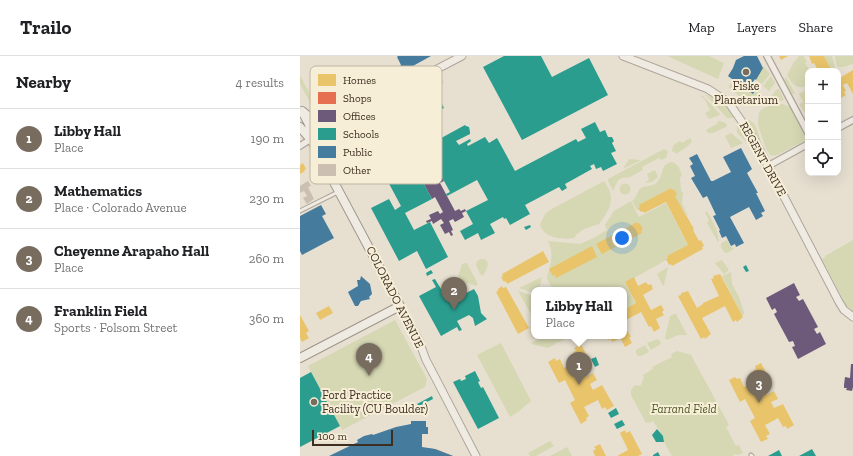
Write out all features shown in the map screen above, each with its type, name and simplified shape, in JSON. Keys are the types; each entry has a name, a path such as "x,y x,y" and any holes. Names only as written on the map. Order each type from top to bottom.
{"main road":[{"path":"301,109 310,117"},
{"name":"COLORADO AVENUE","path":"301,109 309,124 310,131"},
{"name":"COLORADO AVENUE","path":"300,127 310,137"},
{"name":"COLORADO AVENUE","path":"335,184 400,306"},
{"path":"300,358 400,306"}],"street":[{"path":"442,67 462,56"},
{"name":"REGENT DRIVE","path":"623,56 708,89 729,103 747,128 839,302 844,310 853,316"},
{"path":"767,56 805,127"},
{"path":"841,126 853,120"},
{"path":"300,146 310,139"},
{"path":"768,166 805,146"},
{"name":"COLORADO AVENUE","path":"400,306 476,456"}],"lane":[{"path":"300,211 339,192"}],"green space":[{"path":"667,56 709,56 724,63 718,79"},
{"path":"799,56 804,56 807,62 805,63 808,68 805,68 804,87 795,86 787,75"},
{"path":"824,56 832,56 835,68 830,68"},
{"path":"835,56 853,56 853,64 838,67"},
{"path":"763,67 770,74 762,84 756,80"},
{"path":"300,75 310,94 310,102 300,84"},
{"path":"771,76 775,83 769,91 763,86"},
{"path":"786,77 795,93 792,95 784,80"},
{"path":"735,81 733,84 739,88 746,89 752,94 756,89 759,91 756,99 754,99 753,105 743,102 729,87 730,84"},
{"path":"777,89 779,89 784,100 765,104"},
{"path":"805,91 805,113 799,104 803,102 799,94"},
{"path":"704,93 724,105 735,118 727,118"},
{"path":"702,95 720,115 709,119 705,113 710,110 704,98 701,97"},
{"path":"779,103 791,107 805,136 805,141 777,155 771,156 766,149 758,125 759,112 764,108"},
{"path":"748,120 756,126 761,143 747,121"},
{"path":"718,121 724,122 727,125 726,127 713,133 708,133 706,130 717,124"},
{"path":"740,124 754,149 737,133 737,127"},
{"path":"731,133 743,143 731,148 725,136"},
{"path":"690,138 692,141 688,146 676,154 674,151 672,152 675,144 680,141 682,143"},
{"path":"664,149 668,151 666,158 661,160 659,158 642,167 643,170 630,177 618,180 613,191 608,179"},
{"path":"629,159 641,160 623,169"},
{"path":"672,162 680,169 682,176 680,177 681,191 683,192 682,204 688,215 681,207 675,196 674,189 672,190 671,188 640,205 638,211 632,201 641,188 656,183 660,178 665,165"},
{"path":"655,170 658,177 652,182 645,183 649,179 647,174"},
{"path":"604,181 609,189 611,197 610,206 599,224 584,229 574,238 569,239 554,237 542,229 540,224 545,214 550,210"},
{"path":"623,184 627,184 629,185 629,193 623,194 620,191 620,187"},
{"path":"631,201 639,217 666,203 688,246 625,283 636,304 627,309 627,287 551,287 547,279 552,256 548,241 580,244 594,238 607,230 605,225 614,211"},
{"path":"707,211 716,228 718,242 707,223 709,220 705,213"},
{"path":"727,240 734,249 727,253 724,252 721,247 721,243"},
{"path":"853,240 853,311 846,305 822,259"},
{"path":"485,259 488,263 483,276 480,274 476,265 477,261"},
{"path":"722,260 729,270 724,274 715,263"},
{"path":"467,263 478,284 476,286 457,280 462,264"},
{"path":"668,267 664,285 663,286 657,274"},
{"path":"731,272 732,284 739,297 744,312 742,315 722,276"},
{"path":"542,277 540,287 531,287 531,292 519,288"},
{"path":"518,291 531,295 531,314"},
{"path":"676,314 687,335 678,335 667,340 665,338 670,316"},
{"path":"395,320 427,379 425,387 342,430 340,426 300,447 300,378 311,372 308,366"},
{"path":"538,339 566,339 548,348 531,343"},
{"path":"658,339 661,344 651,350 647,343"},
{"path":"501,343 531,401 510,417 477,355"},
{"path":"645,345 649,352 638,356 636,350"},
{"name":"Farrand Field","path":"677,351 691,355 729,425 726,427 736,446 739,445 743,453 738,455 734,454 733,456 672,456 664,442 663,436 653,421 646,423 631,395 631,390 635,385 640,386 644,378 643,375 653,369 652,367 672,357 671,354"},
{"path":"550,441 554,446 536,456 530,456 528,453"},
{"path":"567,447 572,456 550,456"}],"building: Homes":[{"path":"779,56 788,56 781,60"},
{"path":"809,56 824,56 830,68 817,68 814,63 812,64"},
{"path":"853,70 853,94 847,83 843,85 846,95 841,98 841,77"},
{"path":"303,163 306,169 300,174 300,165"},
{"path":"671,188 672,190 674,189 677,195 675,196 694,229 693,230 699,241 701,240 704,246 702,247 703,249 672,266 671,264 669,265 666,259 668,258 667,256 688,245 666,202 644,213 638,208 640,207 639,205"},
{"path":"637,222 643,229 641,230 642,233 602,254 596,244"},
{"path":"592,246 597,257 556,278 555,275 553,276 549,269"},
{"path":"543,251 549,262 507,284 506,281 504,282 501,277 503,276 502,274"},
{"path":"720,274 743,317 737,322 736,320 733,322 725,306 702,318 711,334 705,339 704,337 701,339 678,296 681,295 681,293 688,291 697,308 703,303 719,296 711,279 714,278 713,276"},
{"path":"634,277 638,286 646,282 648,285 651,284 653,289 643,295 651,310 661,305 664,310 662,312 664,315 656,319 660,328 654,332 651,326 649,327 641,312 627,319 627,308 636,303 625,282"},
{"path":"502,286 503,288 506,287 529,328 518,334 496,292"},
{"path":"329,306 333,313 320,320 316,313"},
{"path":"300,315 309,331 306,333 309,338 302,342 300,338"},
{"path":"627,330 632,343 625,347 621,339 627,339"},
{"path":"611,339 618,339 612,342"},
{"path":"581,344 592,366 583,371 586,377 593,373 597,380 590,384 593,390 602,385 614,406 607,410 605,407 602,409 598,400 584,407 589,416 586,418 587,420 581,424 570,403 575,400 565,380 559,383 548,362 555,358 556,361 560,359 564,368 577,361 573,352 576,351 574,348"},
{"path":"761,363 772,384 763,389 767,395 774,391 778,399 771,402 774,408 783,404 794,425 787,429 786,426 783,427 778,418 765,425 770,434 766,436 768,439 761,442 750,421 755,418 745,399 740,402 729,380 735,377 737,379 740,378 744,387 758,380 753,371 756,369 755,366"},
{"path":"625,430 626,433 630,431 642,454 638,456 617,456 628,450 620,433"},
{"path":"600,444 606,456 595,456 593,451 596,449 594,447"}],"building: Shops":[{"path":"422,448 435,449 453,456 423,456"}],"building: Offices":[{"path":"424,184 441,184 455,211 465,209 466,211 462,213 464,217 455,222 453,219 449,221 453,230 451,231 453,235 451,236 449,232 445,234 440,225 444,223 441,219 433,224 432,221 427,223 426,221 431,219 429,215 438,211 440,214 443,212 435,197 432,199"},
{"path":"794,283 800,295 796,297 799,301 803,299 818,327 814,329 817,334 820,332 826,344 798,359 792,347 795,346 793,341 789,342 774,314 777,312 775,308 772,310 766,298"},
{"path":"851,364 853,364 852,391 844,388 845,377 850,378"}],"building: Schools":[{"path":"504,56 541,56 552,77 589,58 608,95 522,140 483,67"},
{"path":"595,122 600,132 605,130 608,137 612,137 614,141 612,143 616,151 611,153 617,164 603,171 601,167 596,169 594,164 590,166 592,169 565,184 567,188 562,191 559,187 525,205 530,214 510,225 506,218 504,219 503,217 490,224 495,233 481,240 478,233 465,240 460,231 473,224 466,211 488,200 477,180 447,196 446,194 450,192 442,177 442,138 465,125 469,127 470,134 456,141 459,145 470,139 471,141 467,144 468,146 485,137 489,143 497,138 515,171 576,139 578,142 586,138 581,129"},
{"path":"389,184 424,184 432,199 405,213 414,230 430,222 448,257 426,269 417,251 399,261 371,208 389,199 395,210 401,206"},
{"path":"530,225 531,227 526,230 524,227"},
{"path":"746,265 749,271 746,272 743,267"},
{"path":"431,270 433,273 427,276 426,273"},
{"path":"435,279 441,289 445,287 450,301 474,289 478,296 481,313 487,319 475,326 473,318 469,315 457,321 462,330 459,331 457,327 441,336 419,296 436,287 432,280"},
{"path":"596,357 599,365 595,367 591,359"},
{"path":"475,371 480,381 478,382 481,388 483,387 499,418 478,429 453,382 460,379 461,381 466,379 465,376"},
{"name":"Ford Practice Facility (CU Boulder)","path":"311,372 340,426 300,447 300,378"},
{"path":"432,396 433,399 419,406 417,404"},
{"path":"616,408 619,414 611,418 608,413"},
{"path":"622,420 625,425 617,429 614,424"},
{"path":"657,429 663,436 664,442 656,442 652,435"},
{"path":"812,449 816,456 799,456"},
{"path":"779,450 782,456 768,456"},
{"path":"658,452 660,456 653,456 653,455"}],"building: Public":[{"path":"431,56 413,66 400,66 401,65 397,57"},
{"name":"Fiske Planetarium","path":"744,56 757,56 763,68 756,80 755,79 753,82 756,89 753,94 746,89 739,88 733,84 736,82 728,76 736,60"},
{"path":"741,148 752,169 747,173 758,193 756,193 765,211 761,213 763,216 756,220 749,207 730,217 744,243 736,247 735,244 731,246 726,236 722,238 713,216 716,215 707,196 703,198 691,178 695,176 690,166 693,164 689,158 697,154 711,181 713,181 731,172 723,157"},
{"path":"321,205 326,214 322,216 334,238 302,255 300,251 300,216"},
{"path":"361,276 370,284 372,294 369,297 370,299 361,301 358,306 355,306 348,292 358,286 357,280 360,280"},
{"path":"411,421 426,421 428,434 422,434 422,447 435,449 453,456 329,456 358,442 357,440 364,436 373,435 396,427 411,424"}],"building: Other":[{"path":"308,181 311,186 308,187 314,199 307,204 303,198 307,196 304,191 300,193 300,186"}],"place":[{"name":"Fiske Planetarium","path":"746,72"},
{"name":"Mathematics","path":"454,310"},
{"name":"Franklin Field","path":"369,376"},
{"name":"Libby Hall","path":"579,385"},
{"name":"Ford Practice Facility (CU Boulder)","path":"314,402"},
{"name":"Cheyenne Arapaho Hall","path":"759,403"}]}
